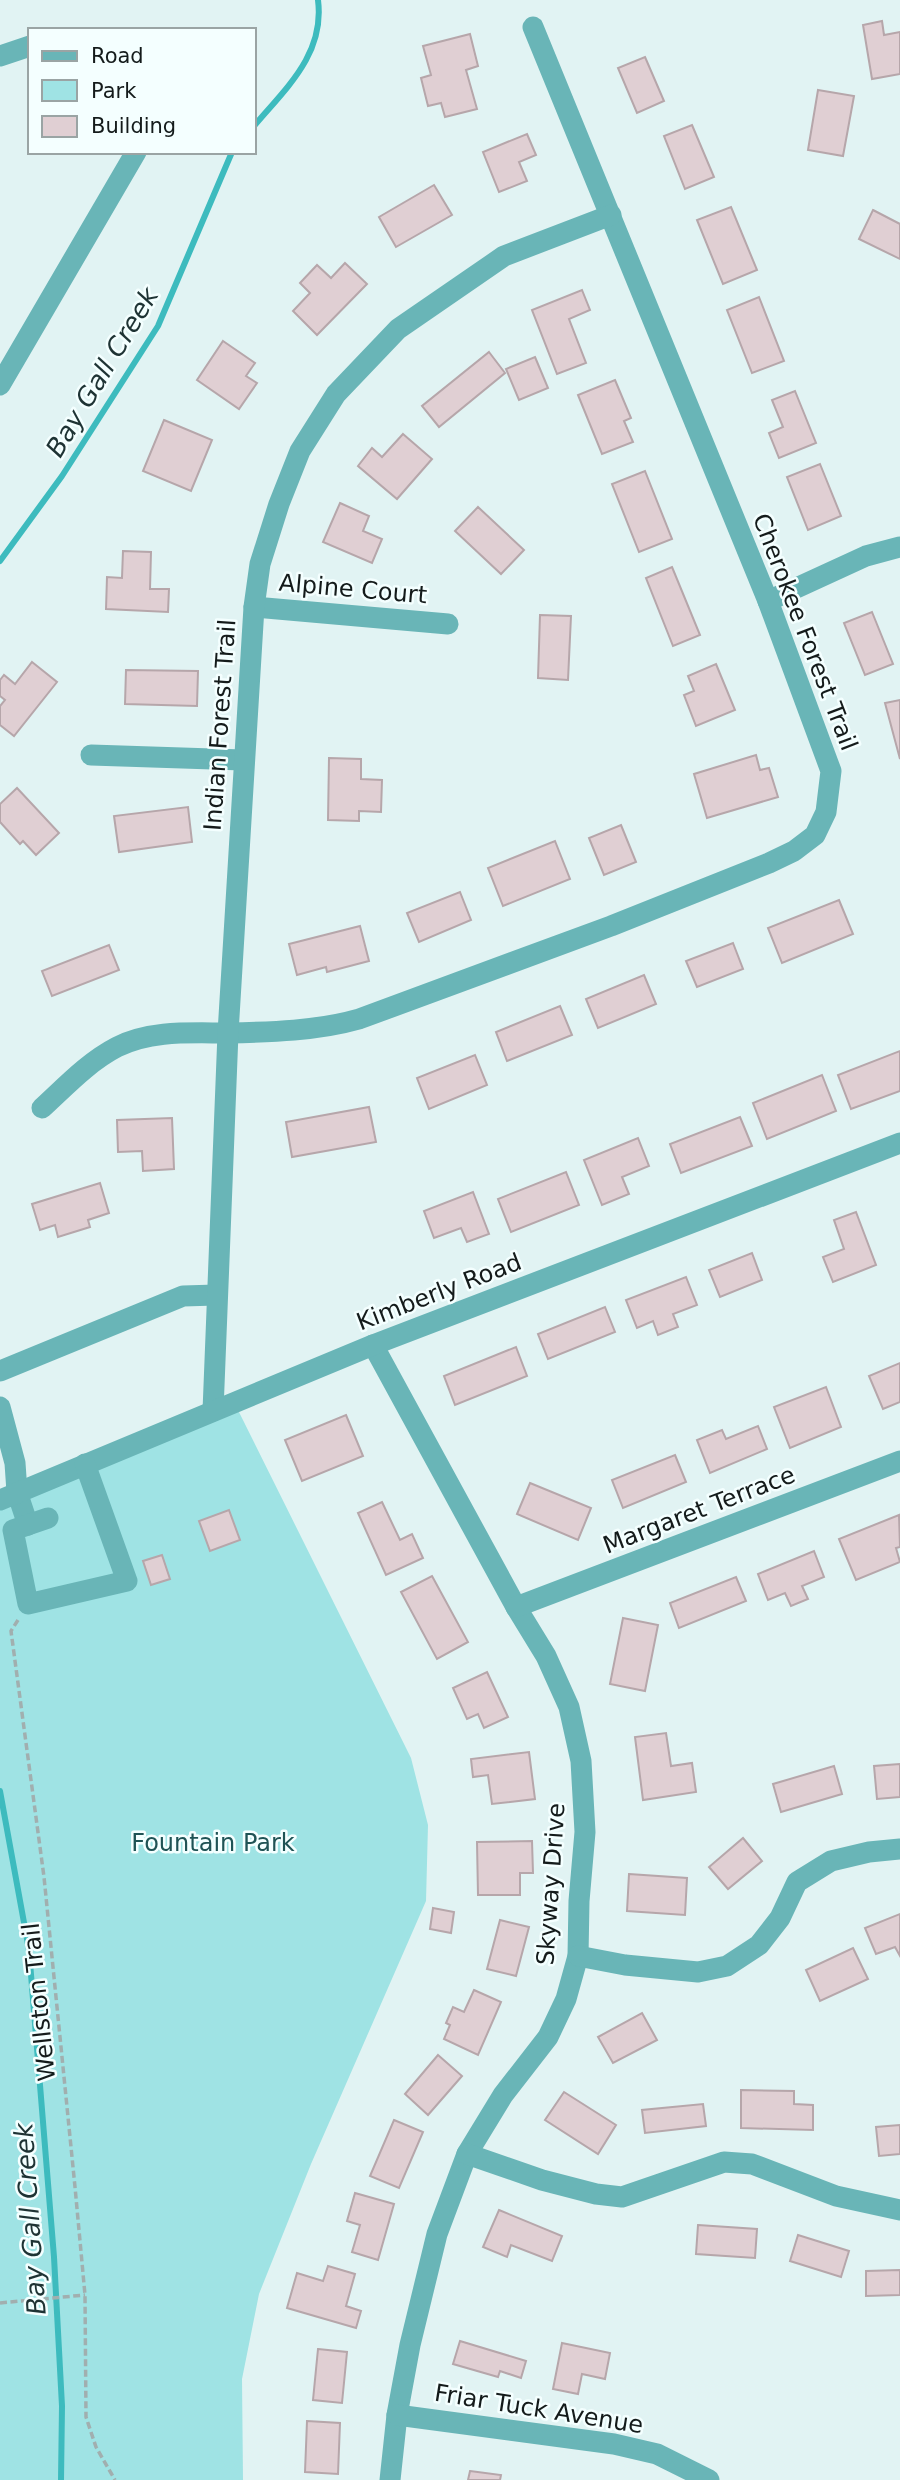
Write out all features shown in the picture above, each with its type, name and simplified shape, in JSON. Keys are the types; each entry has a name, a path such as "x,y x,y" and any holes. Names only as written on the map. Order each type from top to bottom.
{"street":[{"name":"Cherokee Forest Trail","path":"42,1108 83,1070 117,1047 158,1035 280,1031 336,1026 359,1019 769,863 794,851 815,835 826,812 831,772 768,601 533,27"},
{"path":"0,56 28,47"},
{"path":"0,385 135,154"},
{"name":"Indian Forest Trail","path":"213,1410 228,1033 254,607 260,564 279,503 300,451 336,394 398,329 504,256 611,215"},
{"path":"768,601 866,556 900,547"},
{"name":"Alpine Court","path":"254,607 448,624"},
{"path":"91,755 243,760"},
{"name":"Kimberly Road","path":"9,1496 373,1345 900,1143"},
{"path":"0,1371 183,1296 216,1295"},
{"name":"Skyway Drive","path":"373,1345 516,1607 546,1656 569,1707 581,1760 585,1832 579,1901 578,1956 566,1999 548,2037 503,2095 467,2154 438,2234 422,2289 397,2415 390,2480"},
{"path":"0,1406 15,1463 9,1496 38,1522 13,1530 28,1604 127,1581 85,1464"},
{"name":"Margaret Terrace","path":"516,1607 900,1461"},
{"path":"578,1956 625,1965 698,1972 727,1966 759,1945 780,1918 797,1882 831,1861 869,1852 900,1849"},
{"path":"467,2154 542,2180 596,2194 622,2197 724,2162 752,2164 836,2196 900,2210"},
{"name":"Friar Tuck Avenue","path":"397,2415 614,2444 657,2454 709,2480"}],"path":[{"name":"Wellston Trail","path":"28,1604 11,1630 44,1877 85,2295 86,2417 96,2447 116,2480"},
{"path":"0,2303 85,2295"}],"green space":[{"name":"Fountain Park","path":"234,1402 411,1758 428,1825 426,1901 311,2164 259,2294 242,2379 243,2480 0,2480 0,1499"}],"building":[{"path":"882,21 884,35 900,32 900,74 872,79 863,25"},
{"path":"470,34 478,66 466,70 477,109 445,117 441,103 428,106 421,78 431,75 423,46"},
{"path":"645,57 664,101 637,113 618,68"},
{"path":"818,90 854,96 843,156 808,150"},
{"path":"692,125 714,177 685,189 664,136"},
{"path":"527,134 536,155 519,162 527,181 499,192 483,152"},
{"path":"434,185 452,215 396,247 379,217"},
{"path":"731,207 757,270 723,284 697,220"},
{"path":"873,210 900,224 900,259 859,239"},
{"path":"345,263 367,284 317,335 293,311 310,293 300,283 317,265 331,278"},
{"path":"582,290 590,310 569,319 586,363 557,374 532,310"},
{"path":"759,297 784,361 752,373 727,310"},
{"path":"223,341 255,363 246,376 257,383 239,409 197,380"},
{"path":"489,352 505,373 439,427 422,406"},
{"path":"535,357 548,388 519,400 506,369"},
{"path":"615,380 631,418 624,421 633,442 602,454 578,395"},
{"path":"795,391 816,443 779,458 769,433 783,427 772,400"},
{"path":"164,420 212,440 191,491 143,471"},
{"path":"403,434 432,459 397,499 358,466 372,448 382,457"},
{"path":"820,464 841,516 808,530 787,477"},
{"path":"645,471 672,539 639,552 612,484"},
{"path":"340,503 369,516 363,531 382,539 372,563 323,542"},
{"path":"478,507 524,550 501,574 455,531"},
{"path":"123,551 151,552 150,589 169,589 168,612 106,609 107,577 122,578"},
{"path":"672,567 700,635 673,646 646,578"},
{"path":"872,612 893,664 865,675 844,623"},
{"path":"540,615 571,616 568,680 538,678"},
{"path":"32,662 57,682 14,736 0,725 0,706 5,700 0,696 0,680 4,675 15,684"},
{"path":"716,664 735,710 696,726 684,695 694,691 688,676"},
{"path":"126,670 198,671 197,706 125,704"},
{"path":"900,700 900,759 885,703"},
{"path":"756,755 760,770 769,768 778,797 707,818 694,774"},
{"path":"329,758 361,759 361,779 382,780 381,812 359,811 359,821 328,820"},
{"path":"17,788 59,833 36,855 23,841 20,844 0,822 0,804"},
{"path":"188,807 192,842 119,852 114,816"},
{"path":"621,825 636,862 604,875 589,838"},
{"path":"555,841 570,879 503,906 488,868"},
{"path":"460,892 471,920 419,942 407,913"},
{"path":"839,900 853,934 782,963 768,928"},
{"path":"360,926 369,961 327,972 326,967 297,975 289,944"},
{"path":"733,943 743,969 697,987 686,961"},
{"path":"109,945 119,970 52,996 42,971"},
{"path":"644,975 656,1004 598,1028 586,999"},
{"path":"560,1006 572,1035 507,1061 496,1032"},
{"path":"900,1051 900,1091 851,1109 838,1075"},
{"path":"475,1055 487,1085 429,1109 417,1078"},
{"path":"822,1075 836,1111 767,1139 753,1103"},
{"path":"369,1107 376,1142 292,1157 286,1122"},
{"path":"740,1117 752,1146 681,1173 670,1144"},
{"path":"172,1118 174,1169 143,1171 142,1151 118,1152 117,1120"},
{"path":"638,1138 649,1166 622,1177 629,1194 602,1205 584,1160"},
{"path":"566,1172 579,1205 511,1232 498,1199"},
{"path":"100,1183 109,1213 88,1220 90,1227 58,1237 55,1225 40,1230 32,1204"},
{"path":"473,1192 489,1234 467,1242 461,1228 434,1238 424,1211"},
{"path":"856,1212 876,1265 833,1282 823,1257 844,1249 834,1220"},
{"path":"752,1253 762,1280 720,1297 709,1270"},
{"path":"686,1277 697,1305 673,1314 678,1327 658,1335 653,1321 637,1328 626,1300"},
{"path":"605,1307 615,1332 548,1359 538,1334"},
{"path":"516,1347 527,1376 455,1405 444,1376"},
{"path":"900,1363 900,1402 883,1409 869,1376"},
{"path":"826,1387 841,1427 790,1448 774,1407"},
{"path":"346,1415 363,1456 302,1481 285,1440"},
{"path":"758,1426 767,1449 710,1473 697,1440 722,1430 726,1439"},
{"path":"675,1455 686,1482 623,1508 612,1480"},
{"path":"530,1483 591,1508 578,1540 517,1514"},
{"path":"382,1502 400,1540 412,1534 423,1558 386,1575 358,1513"},
{"path":"229,1510 240,1540 210,1551 199,1521"},
{"path":"899,1515 900,1547 896,1548 900,1562 856,1580 839,1539"},
{"path":"814,1551 824,1577 802,1586 808,1599 791,1606 785,1593 768,1600 758,1574"},
{"path":"162,1555 170,1579 151,1585 143,1561"},
{"path":"432,1576 468,1642 437,1659 401,1592"},
{"path":"736,1577 746,1601 679,1628 670,1603"},
{"path":"623,1618 658,1625 645,1691 610,1684"},
{"path":"487,1672 508,1717 484,1728 478,1714 467,1719 453,1688"},
{"path":"666,1733 671,1766 692,1763 696,1792 643,1800 635,1737"},
{"path":"529,1752 535,1799 492,1804 488,1775 473,1777 471,1759"},
{"path":"900,1764 900,1797 877,1799 874,1766"},
{"path":"834,1766 842,1794 781,1812 773,1784"},
{"path":"743,1838 762,1861 728,1889 709,1867"},
{"path":"532,1841 533,1873 520,1873 520,1895 478,1895 477,1842"},
{"path":"629,1874 687,1878 685,1915 627,1911"},
{"path":"433,1908 454,1912 451,1933 430,1929"},
{"path":"900,1914 900,1956 895,1947 876,1954 865,1928"},
{"path":"500,1920 529,1927 516,1976 487,1969"},
{"path":"853,1948 868,1979 820,2001 806,1970"},
{"path":"474,1990 501,2002 478,2055 444,2039 450,2025 446,2023 453,2007 464,2012"},
{"path":"642,2013 657,2040 613,2063 598,2037"},
{"path":"438,2055 462,2076 428,2115 405,2094"},
{"path":"741,2090 794,2091 794,2104 813,2105 813,2130 741,2128"},
{"path":"564,2092 616,2125 598,2154 545,2120"},
{"path":"703,2104 706,2126 645,2133 642,2110"},
{"path":"394,2120 423,2132 399,2188 370,2176"},
{"path":"900,2125 900,2154 879,2156 876,2127"},
{"path":"355,2193 394,2204 378,2260 352,2252 360,2225 347,2221"},
{"path":"499,2210 562,2236 552,2261 511,2245 507,2257 483,2247"},
{"path":"698,2225 757,2229 755,2258 696,2254"},
{"path":"798,2235 849,2251 841,2277 790,2261"},
{"path":"328,2266 355,2274 346,2306 361,2311 356,2328 287,2308 297,2273 323,2281"},
{"path":"900,2270 900,2295 866,2296 866,2271"},
{"path":"460,2341 526,2361 521,2378 500,2371 498,2377 453,2364"},
{"path":"562,2343 610,2353 605,2379 582,2374 578,2394 553,2389"},
{"path":"318,2349 347,2352 342,2403 313,2400"},
{"path":"307,2421 340,2423 338,2474 305,2472"},
{"path":"470,2471 501,2475 500,2480 468,2480"}],"waterway":[{"name":"Bay Gall Creek","path":"256,124 290,84 309,54 319,19 318,0"},
{"name":"Bay Gall Creek","path":"0,561 62,476 158,326 231,154"},
{"name":"Bay Gall Creek","path":"0,1791 29,1950 54,2257 62,2406 61,2480"}]}
